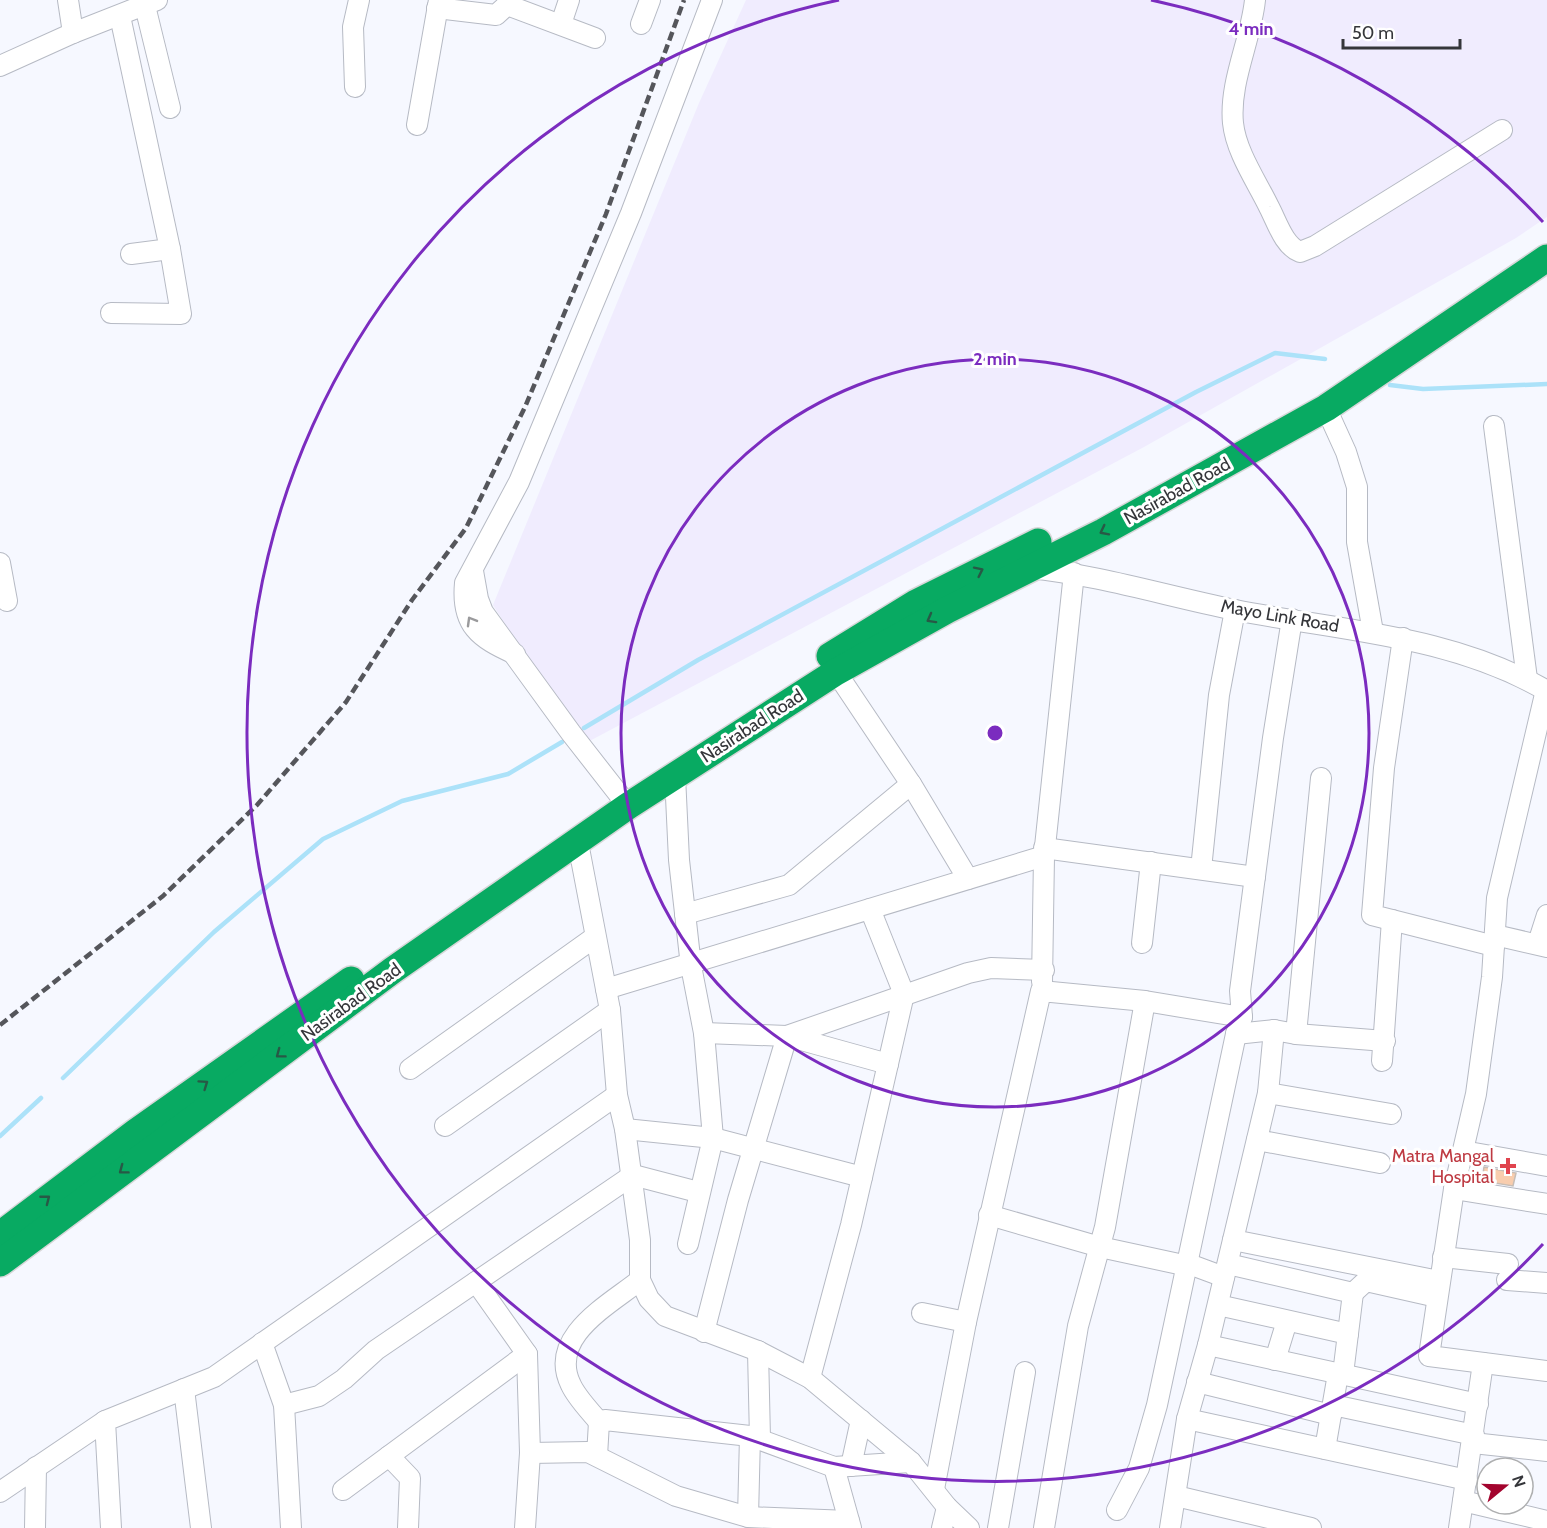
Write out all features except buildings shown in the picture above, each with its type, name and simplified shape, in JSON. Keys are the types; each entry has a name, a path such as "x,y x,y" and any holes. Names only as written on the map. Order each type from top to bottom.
{"highway":[{"name":"Nasirabad Road","path":"0,1235 98,1160 309,1008 515,864 625,801 675,776 836,672 1018,562 1312,400 1395,347 1547,237"},
{"name":"Nasirabad Road","path":"0,1263 393,970 578,843 625,801 854,641 915,603 1103,531 1326,408 1547,258"}],"street":[{"path":"68,0 73,33"},
{"path":"354,87 353,27 359,0"},
{"path":"561,24 569,0"},
{"path":"641,24 650,0"},
{"path":"625,801 571,733 515,654 480,635 465,613 465,583 519,482 631,213 712,0"},
{"path":"1255,0 1233,105 1233,125 1246,160 1283,235 1293,249 1300,252 1315,246 1502,130"},
{"path":"417,125 438,4 496,15 507,2 595,38"},
{"path":"0,66 73,33 151,3 170,108"},
{"path":"111,313 181,314 171,249 120,16"},
{"path":"131,254 171,249"},
{"path":"1326,408 1346,452 1357,487 1357,542 1373,632"},
{"path":"1494,426 1527,679"},
{"name":"Mayo Link Road","path":"1018,562 1235,610 1373,632 1450,649 1527,679 1546,691"},
{"path":"0,563 7,601"},
{"path":"934,1489 966,1322 1041,991 1044,970 1044,852 1074,573"},
{"path":"1201,869 1219,695 1235,610"},
{"path":"1117,1510 1139,1468 1188,1265 1239,1025 1240,992 1255,876 1292,619"},
{"path":"1403,638 1384,768 1372,915 1494,940 1543,945 1547,915"},
{"path":"836,672 911,784 968,879"},
{"path":"1546,691 1500,887 1476,1094 1454,1189 1429,1356 1547,1371"},
{"path":"675,776 685,914 691,966 704,1033 713,1138 698,1192 688,1244"},
{"path":"1296,1034 1321,778"},
{"path":"685,914 789,885 911,784"},
{"path":"578,843 610,1010 617,1095 633,1175 640,1240 640,1280 649,1299 665,1316 758,1351 810,1378 911,1461 947,1507 969,1528"},
{"path":"606,989 691,966 968,879 1044,852 1151,862 1255,876"},
{"path":"1142,943 1151,862"},
{"path":"810,1378 862,1177 904,994 870,909"},
{"path":"1382,1061 1392,920"},
{"path":"410,1069 595,937"},
{"path":"787,1036 904,994 991,968 1044,970"},
{"path":"1041,991 1145,1001 1239,1025 1296,1034 1385,1041"},
{"path":"1044,1528 1078,1326 1100,1247 1145,1001"},
{"path":"444,1126 610,1010"},
{"path":"1170,1528 1187,1419 1218,1305 1268,1093 1275,1030"},
{"path":"704,1033 787,1036 888,1064"},
{"path":"704,1332 753,1149 787,1036"},
{"path":"1268,1093 1391,1114"},
{"path":"0,1492 105,1421 214,1377 617,1095"},
{"path":"625,1129 713,1138 862,1177"},
{"path":"1257,1140 1380,1163"},
{"path":"1463,1151 1547,1166"},
{"path":"284,1405 319,1396 344,1379 376,1350 633,1175 698,1192"},
{"path":"1454,1189 1547,1204"},
{"path":"989,1215 1100,1247 1188,1265 1353,1293"},
{"path":"1233,1240 1438,1289"},
{"path":"1443,1257 1547,1283"},
{"path":"597,1455 599,1422 571,1387 566,1354 572,1337 583,1326 640,1280"},
{"path":"1325,1449 1348,1334 1353,1293 1366,1281 1438,1289"},
{"path":"476,1282 526,1354 530,1453 525,1528"},
{"path":"1218,1305 1348,1334"},
{"path":"922,1313 966,1322"},
{"path":"1275,1360 1287,1321"},
{"path":"262,1343 284,1405 291,1528"},
{"path":"1208,1345 1478,1404"},
{"path":"748,1517 755,1438 758,1351"},
{"path":"343,1490 526,1354"},
{"path":"1459,1528 1474,1439 1483,1363"},
{"path":"998,1528 1025,1372"},
{"path":"1197,1382 1474,1439 1547,1451"},
{"path":"184,1389 201,1528"},
{"path":"1187,1419 1467,1480"},
{"path":"530,1453 575,1451 597,1455 676,1496 748,1517 850,1525 842,1466 861,1420"},
{"path":"105,1421 111,1528"},
{"path":"599,1422 755,1438 842,1466 911,1461"},
{"path":"389,1456 410,1478 408,1528"},
{"path":"35,1528 36,1467"},
{"path":"1176,1496 1311,1528"},
{"path":"1463,1501 1547,1521"},
{"path":"942,1528 947,1507"}],"shaded area":[{"path":"746,0 1547,0 1547,217 1516,238 1144,447 582,745 493,605 699,103"}],"waterway":[{"path":"584,728 698,660 1196,392 1275,353 1325,359"},
{"path":"1390,385 1423,389 1547,384"},
{"path":"63,1078 214,932 323,839 402,801 508,774 562,742"},
{"path":"0,1136 41,1098"}],"railway":[{"path":"0,1025 163,896 257,805 346,702 412,600 466,528 525,407 606,214 684,0"}],"place":[{"name":"Matra Mangal Hospital","path":"1508,1166"}]}
